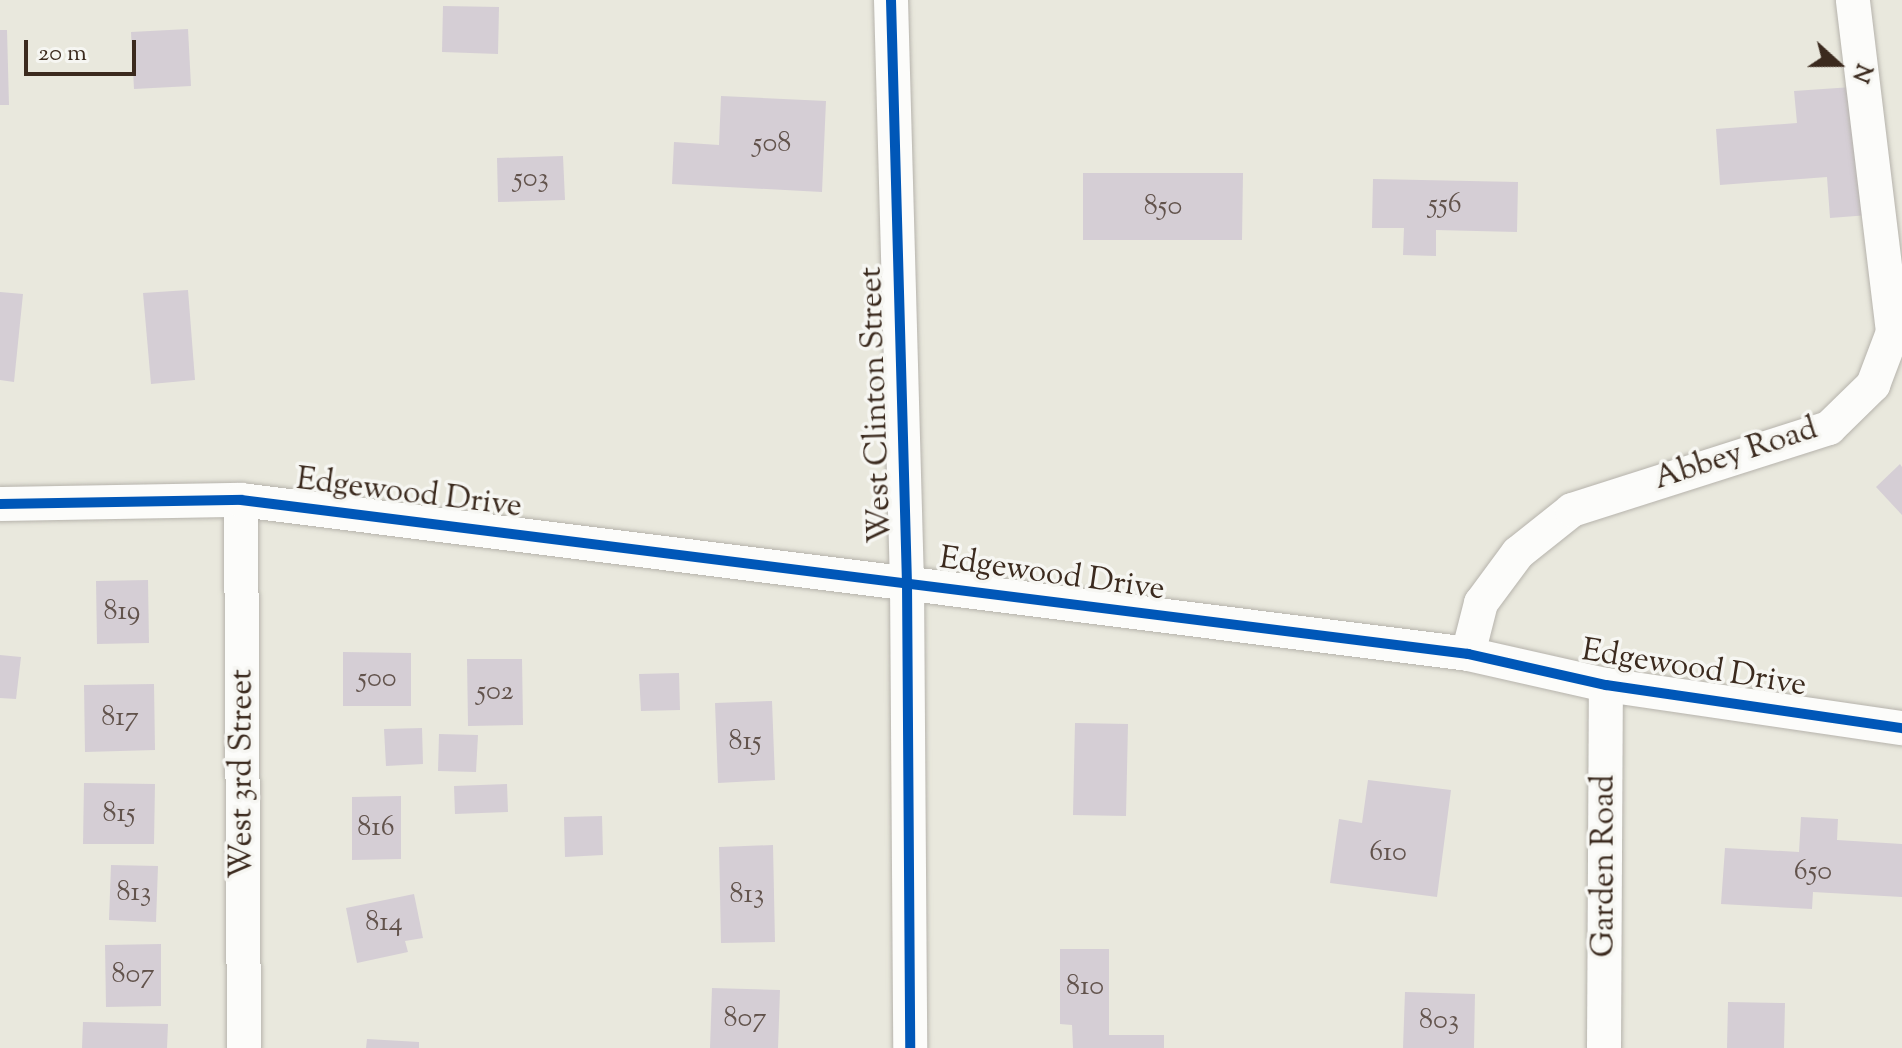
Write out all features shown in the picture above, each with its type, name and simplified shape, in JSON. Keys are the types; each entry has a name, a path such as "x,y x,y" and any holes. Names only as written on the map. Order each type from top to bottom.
{"street":[{"name":"West Clinton Street","path":"891,0 907,582 910,1048"},
{"name":"Abbey Road","path":"1468,654 1481,603 1534,537 1572,510 1829,428 1873,385 1893,332 1853,0"},
{"name":"Edgewood Drive","path":"0,504 241,500 1468,654 1606,685 1902,728"},
{"name":"West 3rd Street","path":"241,500 244,1048"},
{"name":"Garden Road","path":"1604,1048 1606,685"}],"building":[{"path":"443,6 499,7 498,54 442,52"},
{"path":"188,29 191,86 134,89 131,32"},
{"path":"0,30 7,30 9,105 0,105"},
{"path":"1852,87 1869,215 1830,218 1827,177 1720,185 1716,129 1797,123 1794,91"},
{"path":"721,96 826,101 822,192 672,184 674,142 719,145"},
{"path":"563,156 565,200 498,202 497,158"},
{"path":"1083,173 1243,173 1242,240 1083,240"},
{"path":"1373,179 1518,182 1517,232 1436,230 1436,256 1403,255 1404,228 1372,228"},
{"path":"188,290 195,380 151,384 143,293"},
{"path":"0,292 23,294 14,382 0,380"},
{"path":"1900,464 1902,467 1902,515 1876,487"},
{"path":"148,580 149,643 97,644 96,581"},
{"path":"343,652 411,653 411,706 343,706"},
{"path":"0,655 21,657 16,699 0,698"},
{"path":"467,659 522,659 523,725 468,726"},
{"path":"679,673 680,710 641,711 639,674"},
{"path":"154,684 155,750 85,752 84,685"},
{"path":"772,701 775,780 718,783 715,703"},
{"path":"1075,723 1128,724 1126,816 1073,815"},
{"path":"422,728 423,764 386,766 384,729"},
{"path":"439,734 478,735 476,772 438,771"},
{"path":"1368,780 1451,790 1437,897 1330,883 1339,819 1362,823"},
{"path":"84,783 155,784 154,844 83,844"},
{"path":"507,784 508,812 455,814 454,786"},
{"path":"401,796 401,859 352,860 352,797"},
{"path":"602,816 603,855 565,857 564,817"},
{"path":"1801,817 1838,819 1837,840 1902,844 1902,897 1813,892 1812,909 1721,904 1725,848 1799,852"},
{"path":"773,845 775,942 721,943 719,847"},
{"path":"111,865 158,866 156,922 109,920"},
{"path":"414,894 423,938 405,941 408,952 357,963 346,908"},
{"path":"161,944 161,1006 106,1007 105,945"},
{"path":"1060,949 1109,949 1109,1035 1164,1035 1164,1048 1073,1048 1072,1025 1060,1024"},
{"path":"712,988 780,990 778,1048 710,1048"},
{"path":"1405,992 1475,994 1474,1048 1403,1048"},
{"path":"1728,1002 1785,1003 1784,1048 1727,1048"},
{"path":"83,1022 168,1024 167,1048 82,1048"},
{"path":"367,1039 419,1042 419,1048 366,1048"}],"cycle path":[{"path":"891,0 907,582 910,1048"},
{"path":"0,504 241,500 1468,654 1606,685 1902,728"}]}
